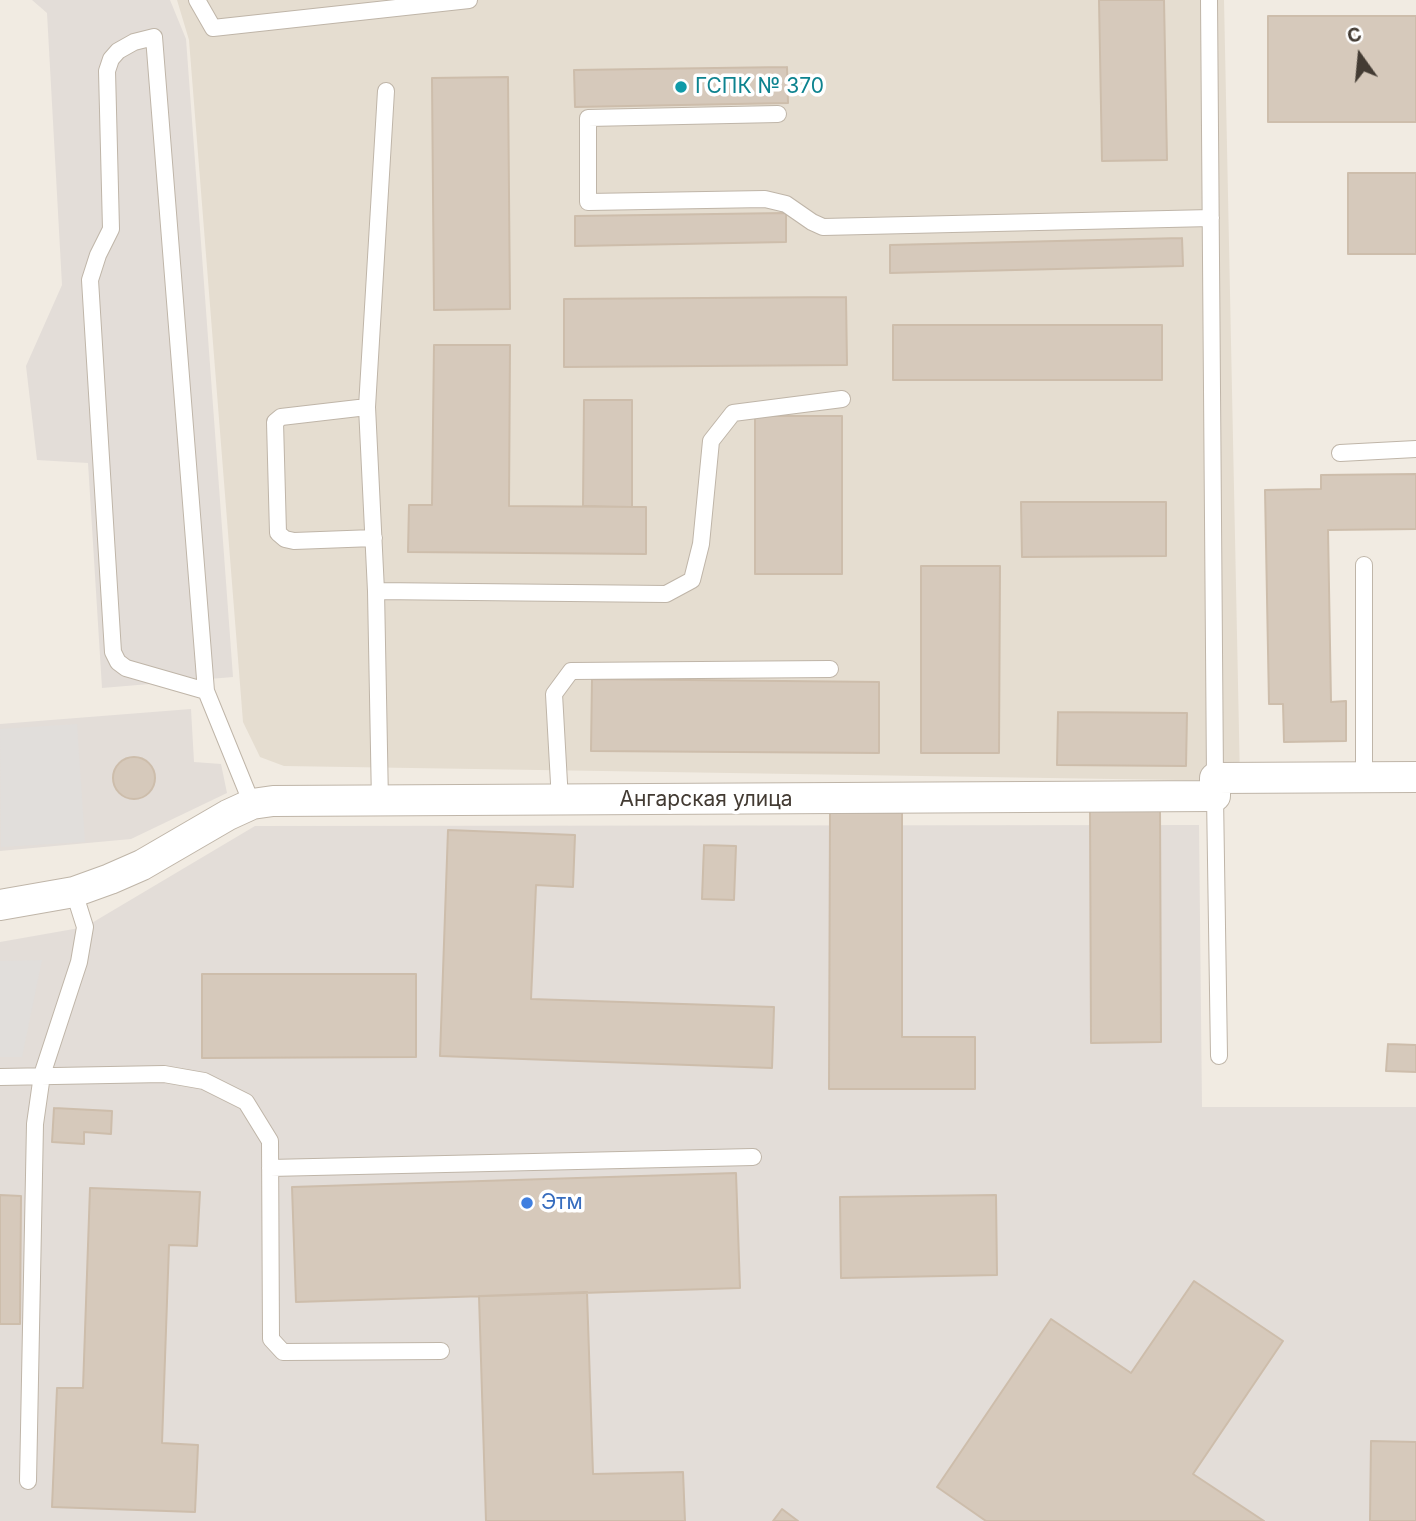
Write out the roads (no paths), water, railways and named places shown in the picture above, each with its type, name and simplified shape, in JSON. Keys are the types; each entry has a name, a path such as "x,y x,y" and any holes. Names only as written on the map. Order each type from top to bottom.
{"street":[{"name":"Ангарская улица","path":"0,905 74,892 142,865 253,804 273,802 560,801 1215,787 1364,777 1416,777"}],"lane":[{"path":"197,0 213,28 328,7 469,0"},
{"path":"1209,0 1219,1056"},
{"path":"206,691 126,668 118,662 113,652 90,280 98,254 111,229 107,71 111,59 118,51 134,42 154,37 206,691 253,804"},
{"path":"380,802 376,591 367,407 386,91"},
{"path":"778,114 588,118 588,202 765,199 786,204 823,227 1211,218"},
{"path":"376,591 666,594 692,580 701,544 711,441 733,413 842,399"},
{"path":"367,407 281,417 275,422 278,533 285,539 294,541 373,538"},
{"path":"1340,453 1416,449"},
{"path":"1364,565 1364,777"},
{"path":"560,801 554,694 571,671 830,669"},
{"path":"28,1481 35,1124 42,1075 79,962 85,927 74,892"},
{"path":"0,1077 164,1074 204,1081 246,1101 270,1141 271,1339 283,1352 441,1350"},
{"path":"270,1168 752,1157"}],"place":[{"name":"ГСПК № 370","path":"681,87"},
{"name":"Этм","path":"527,1203"}]}
